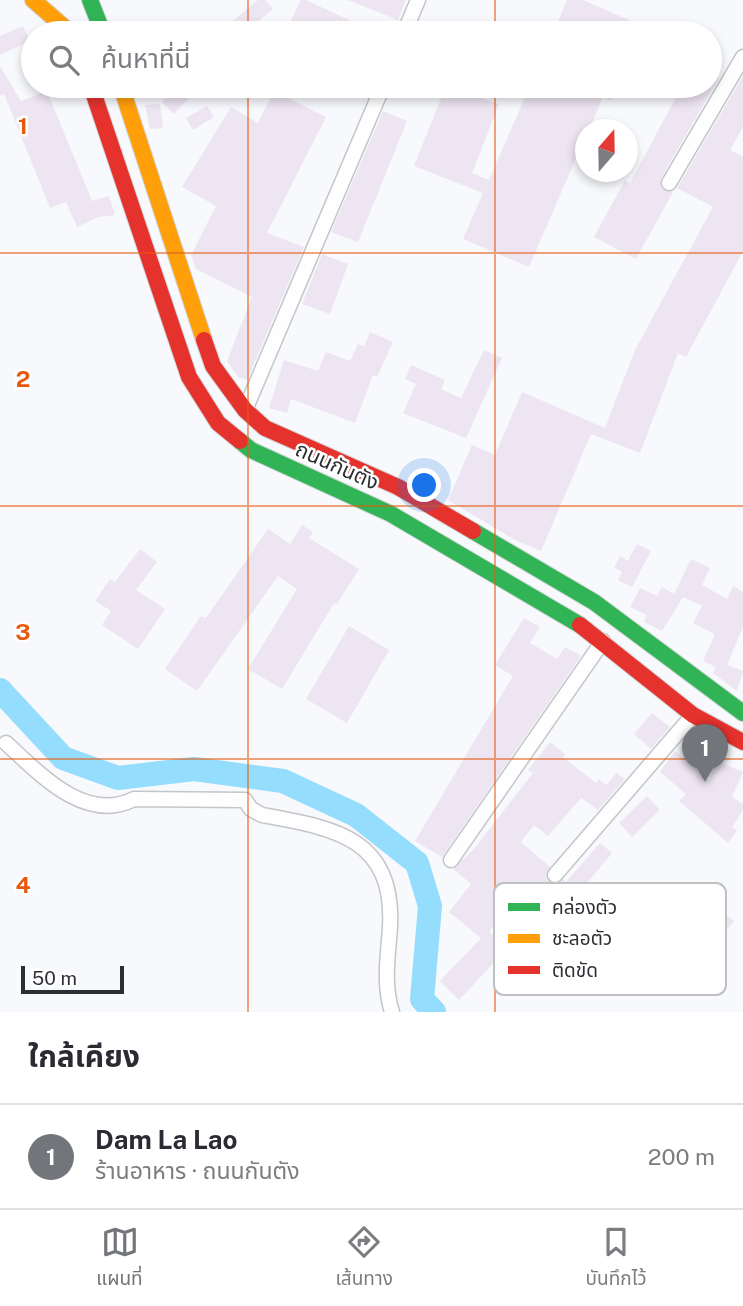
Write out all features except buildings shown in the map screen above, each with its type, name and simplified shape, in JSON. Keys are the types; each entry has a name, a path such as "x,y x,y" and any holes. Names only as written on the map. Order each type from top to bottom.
{"main road":[{"path":"33,0 57,21"},
{"path":"58,0 66,21"},
{"path":"90,0 98,21"},
{"name":"ถนนกันตัง","path":"95,98 189,376 218,423 251,450 391,514 579,624 693,715 743,742"},
{"name":"ถนนกันตัง","path":"125,98 213,366 245,410 265,428 357,467 444,514 594,602 743,713"},
{"path":"204,402 229,387"},
{"path":"431,537 444,514"},
{"path":"631,663 647,642"}],"street":[{"path":"409,21 418,0"},
{"path":"722,93 743,57"},
{"path":"245,410 378,98"},
{"path":"669,183 719,98"},
{"path":"451,860 603,641"},
{"path":"555,875 693,715"},
{"path":"6,743 58,789 79,800 119,807 134,799 246,800 251,809 262,815 341,834 361,844 384,875 390,922 385,992 392,1012"}],"waterway":[{"path":"0,690 63,758 118,778 194,769 283,781 356,815 417,863 430,906 422,999 434,1012"}],"traffic: fast":[{"path":"90,0 98,21"},
{"path":"240,441 251,450 391,514 580,625"},
{"path":"473,531 594,602 743,713"}],"traffic: slow":[{"path":"33,0 57,21"},
{"path":"125,98 204,340"}],"traffic: jam":[{"path":"95,98 189,377 218,423 240,441"},
{"path":"204,340 213,366 245,410 265,428 398,487 473,531"},
{"path":"580,625 693,715 743,742"}],"place":[{"name":"Dam La Lao","path":"705,782"}]}
